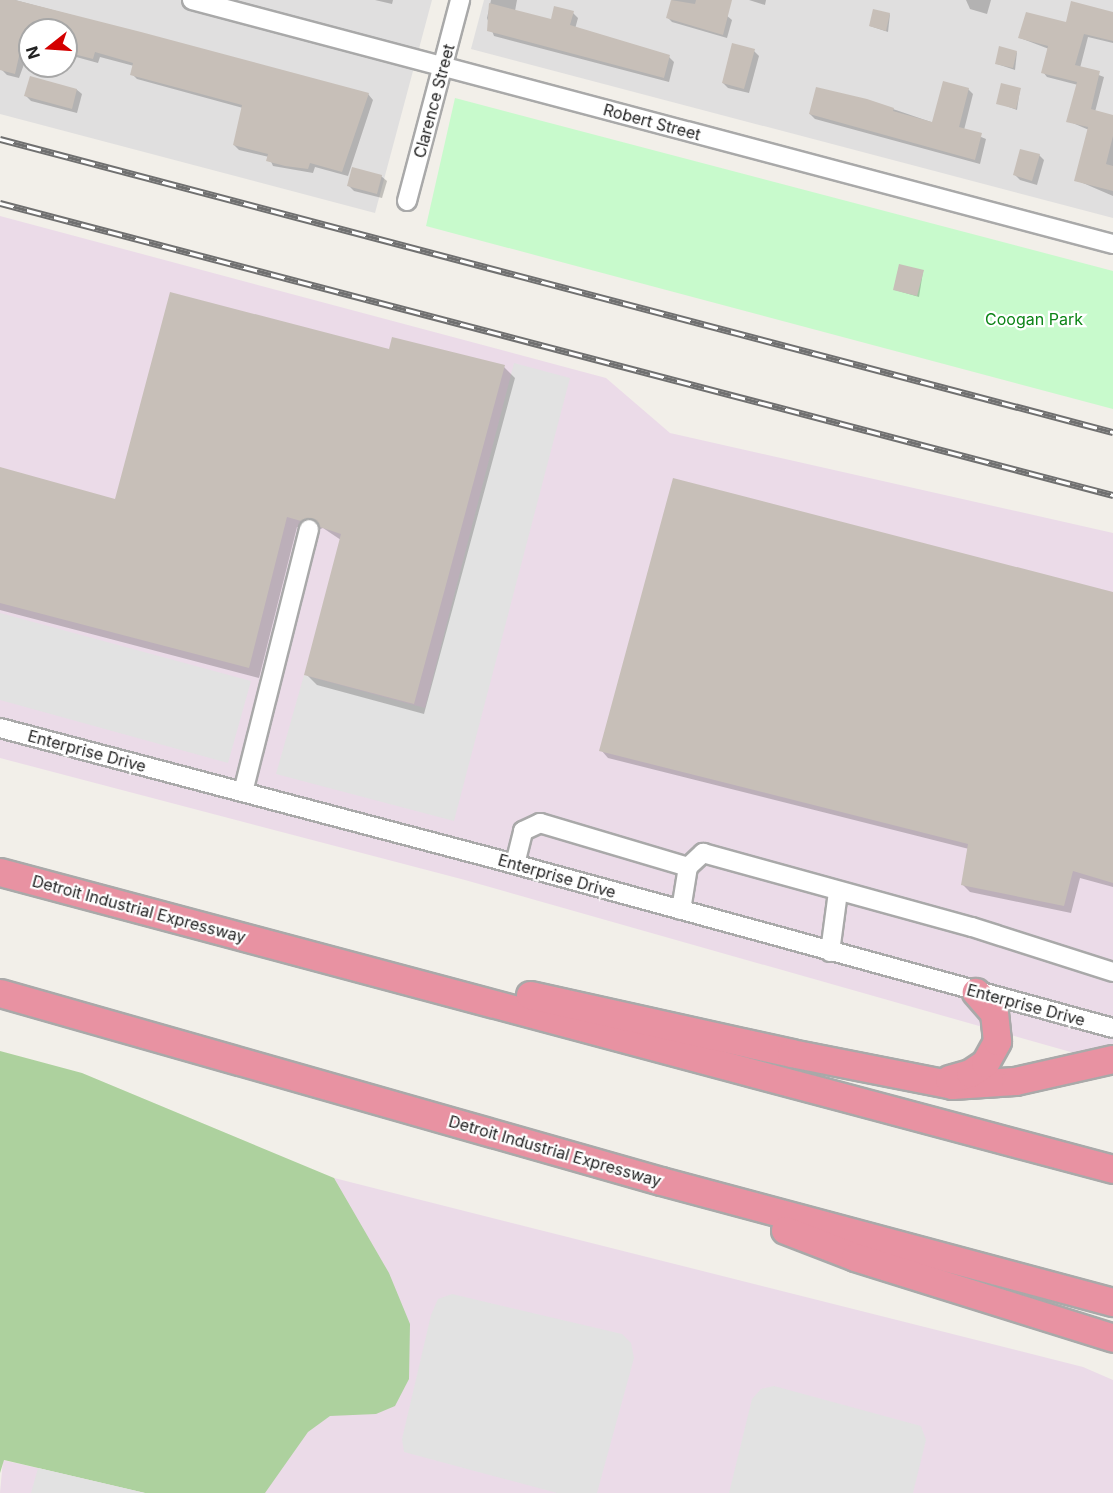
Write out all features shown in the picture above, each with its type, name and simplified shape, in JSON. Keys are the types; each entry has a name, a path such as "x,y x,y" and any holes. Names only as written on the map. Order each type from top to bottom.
{"highway":[{"name":"Detroit Industrial Expressway","path":"0,872 1113,1168"},
{"path":"95,897 925,1082 970,1085 1015,1081 1113,1059"},
{"path":"925,1082 970,1073 985,1063 994,1050 997,1022 989,1005 976,992"},
{"name":"Detroit Industrial Expressway","path":"0,993 661,1181 1113,1302"},
{"path":"661,1181 855,1257 1113,1338"}],"street":[{"name":"Robert Street","path":"192,0 1113,244"},
{"name":"Clarence Street","path":"407,201 460,0"},
{"path":"243,792 309,529"},
{"name":"Enterprise Drive","path":"0,728 515,864 1113,1028"},
{"path":"515,864 523,831 540,823 689,867"},
{"path":"681,910 689,867 703,854 972,927 1113,972"},
{"path":"830,952 838,892"}],"shaded area":[{"path":"0,0 432,0 375,213 0,114"},
{"path":"484,0 1113,0 1113,218 471,49"},
{"path":"0,216 606,378 670,433 1113,533 1113,1064 465,880 0,758"},
{"path":"514,363 570,378 454,821 276,774 304,675 425,708"},
{"path":"0,613 251,681 228,763 0,700"},
{"path":"334,1178 1083,1367 1113,1380 1113,1493 254,1493"},
{"path":"452,1294 622,1334 631,1343 634,1358 597,1493 557,1493 404,1452 402,1439 431,1315 438,1299"},
{"path":"774,1386 921,1426 926,1440 913,1493 729,1493 752,1399 761,1389"},
{"path":"3,1460 145,1493 0,1493"},
{"path":"38,1468 145,1493 31,1493"}],"green space":[{"name":"Coogan Park","path":"455,98 1113,271 1113,409 426,226"},
{"path":"0,1051 82,1073 334,1178 389,1273 410,1324 409,1379 395,1406 376,1414 330,1416 308,1432 265,1493 145,1493 4,1460 0,1473"}],"building":[{"path":"0,0 15,0 369,93 342,172 310,163 308,169 285,166 266,161 268,154 233,145 242,105 130,75 133,63 95,52 93,59 78,55 78,18 18,18 18,61 15,74 0,70"},
{"path":"671,0 695,4 696,0 732,0 723,35 666,18"},
{"path":"1071,1 1113,12 1113,41 1084,34 1075,65 1100,71 1091,109 1113,115 1113,136 1106,164 1113,166 1113,191 1074,181 1088,127 1066,122 1077,82 1041,73 1048,46 1018,38 1026,12 1066,22"},
{"path":"489,3 551,19 554,6 574,11 570,25 670,55 664,78 487,31"},
{"path":"873,9 890,13 886,31 869,26"},
{"path":"732,43 755,49 744,89 722,83"},
{"path":"999,46 1017,51 1013,68 995,64"},
{"path":"29,78 77,89 72,109 24,96"},
{"path":"943,81 969,88 959,127 982,133 975,160 809,114 816,87 867,99 894,108 893,111 932,122"},
{"path":"1001,83 1021,88 1016,109 996,104"},
{"path":"1020,149 1040,154 1032,181 1013,175"},
{"path":"352,167 382,175 377,194 347,186"},
{"path":"899,264 924,270 917,296 893,290"},
{"path":"170,292 389,349 392,337 505,365 414,704 304,675 341,534 320,527 311,518 301,521 287,517 249,668 0,603 0,467 115,499"},
{"path":"673,478 1113,592 1113,883 1073,871 1064,906 961,885 968,844 599,751"}],"railway":[{"path":"0,139 1113,432"},
{"path":"0,203 1113,495"}]}
